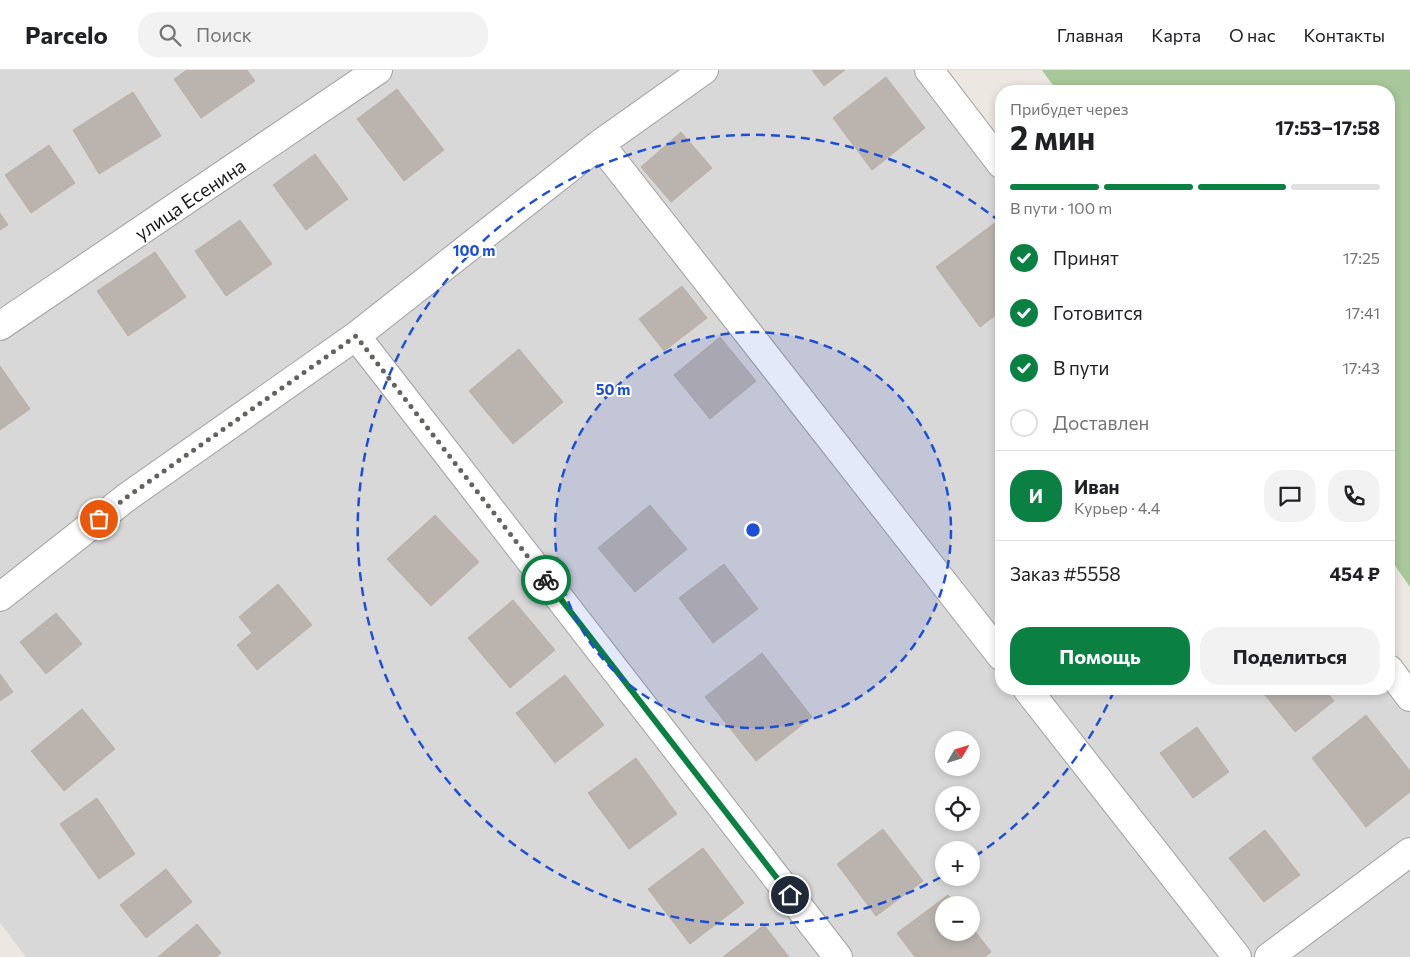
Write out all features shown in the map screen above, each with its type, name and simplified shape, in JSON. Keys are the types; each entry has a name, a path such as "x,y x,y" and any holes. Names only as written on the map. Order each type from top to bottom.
{"street":[{"name":"улица Есенина","path":"0,326 378,70"},
{"path":"0,597 127,497 356,336 600,144 704,70"},
{"path":"929,70 995,156"},
{"path":"600,144 995,648"},
{"path":"356,336 838,957"},
{"path":"1395,677 1410,696"},
{"path":"1032,695 1237,957"},
{"path":"1269,957 1410,852"}],"shaded area":[{"path":"0,70 917,70 995,172 995,695 1395,695 1395,692 1410,712 1410,957 26,957 0,923"}],"green space":[{"path":"1042,70 1410,70 1410,587 1395,566 1395,85 1053,85"}],"building":[{"path":"187,70 247,70 255,81 201,118 174,79"},
{"path":"812,70 845,70 824,86"},
{"path":"886,77 925,128 872,170 833,118"},
{"path":"397,89 444,150 404,181 357,119"},
{"path":"133,92 161,136 99,174 73,130"},
{"path":"681,132 712,168 671,202 641,167"},
{"path":"49,145 75,183 31,213 5,175"},
{"path":"315,154 348,199 306,230 273,185"},
{"path":"0,213 8,225 0,230"},
{"path":"240,220 272,264 226,296 195,251"},
{"path":"995,223 995,316 980,327 936,267"},
{"path":"155,252 186,297 128,336 97,291"},
{"path":"682,286 707,318 664,351 639,319"},
{"path":"720,337 756,381 710,419 674,375"},
{"path":"519,349 563,402 513,444 469,391"},
{"path":"0,366 30,409 0,430"},
{"path":"650,505 687,549 635,592 598,548"},
{"path":"435,515 479,562 431,606 387,559"},
{"path":"724,564 758,609 713,643 679,598"},
{"path":"278,584 312,625 257,670 237,645 252,633 239,617"},
{"path":"513,600 555,650 510,688 468,638"},
{"path":"56,613 82,644 46,674 20,642"},
{"path":"762,653 812,717 756,761 705,697"},
{"path":"0,674 13,692 0,701"},
{"path":"565,675 604,725 555,763 516,713"},
{"path":"1265,695 1329,695 1334,701 1295,732"},
{"path":"82,709 115,749 64,791 31,751"},
{"path":"1366,715 1410,771 1410,792 1366,827 1312,758"},
{"path":"1197,727 1229,772 1193,798 1160,753"},
{"path":"636,758 677,814 629,849 588,793"},
{"path":"97,798 135,854 99,879 60,824"},
{"path":"883,829 923,881 876,916 837,864"},
{"path":"1265,830 1300,875 1264,902 1229,858"},
{"path":"703,848 744,903 690,944 648,889"},
{"path":"166,869 192,902 146,938 120,905"},
{"path":"935,905 935,941 980,941 980,938 991,952 985,957 915,957 897,933"},
{"path":"197,924 221,953 216,957 158,957"},
{"path":"764,925 789,957 723,957"}],"way so far":[{"path":"99,519 127,497 356,336 546,580"}],"route":[{"path":"546,580 790,895"}]}
